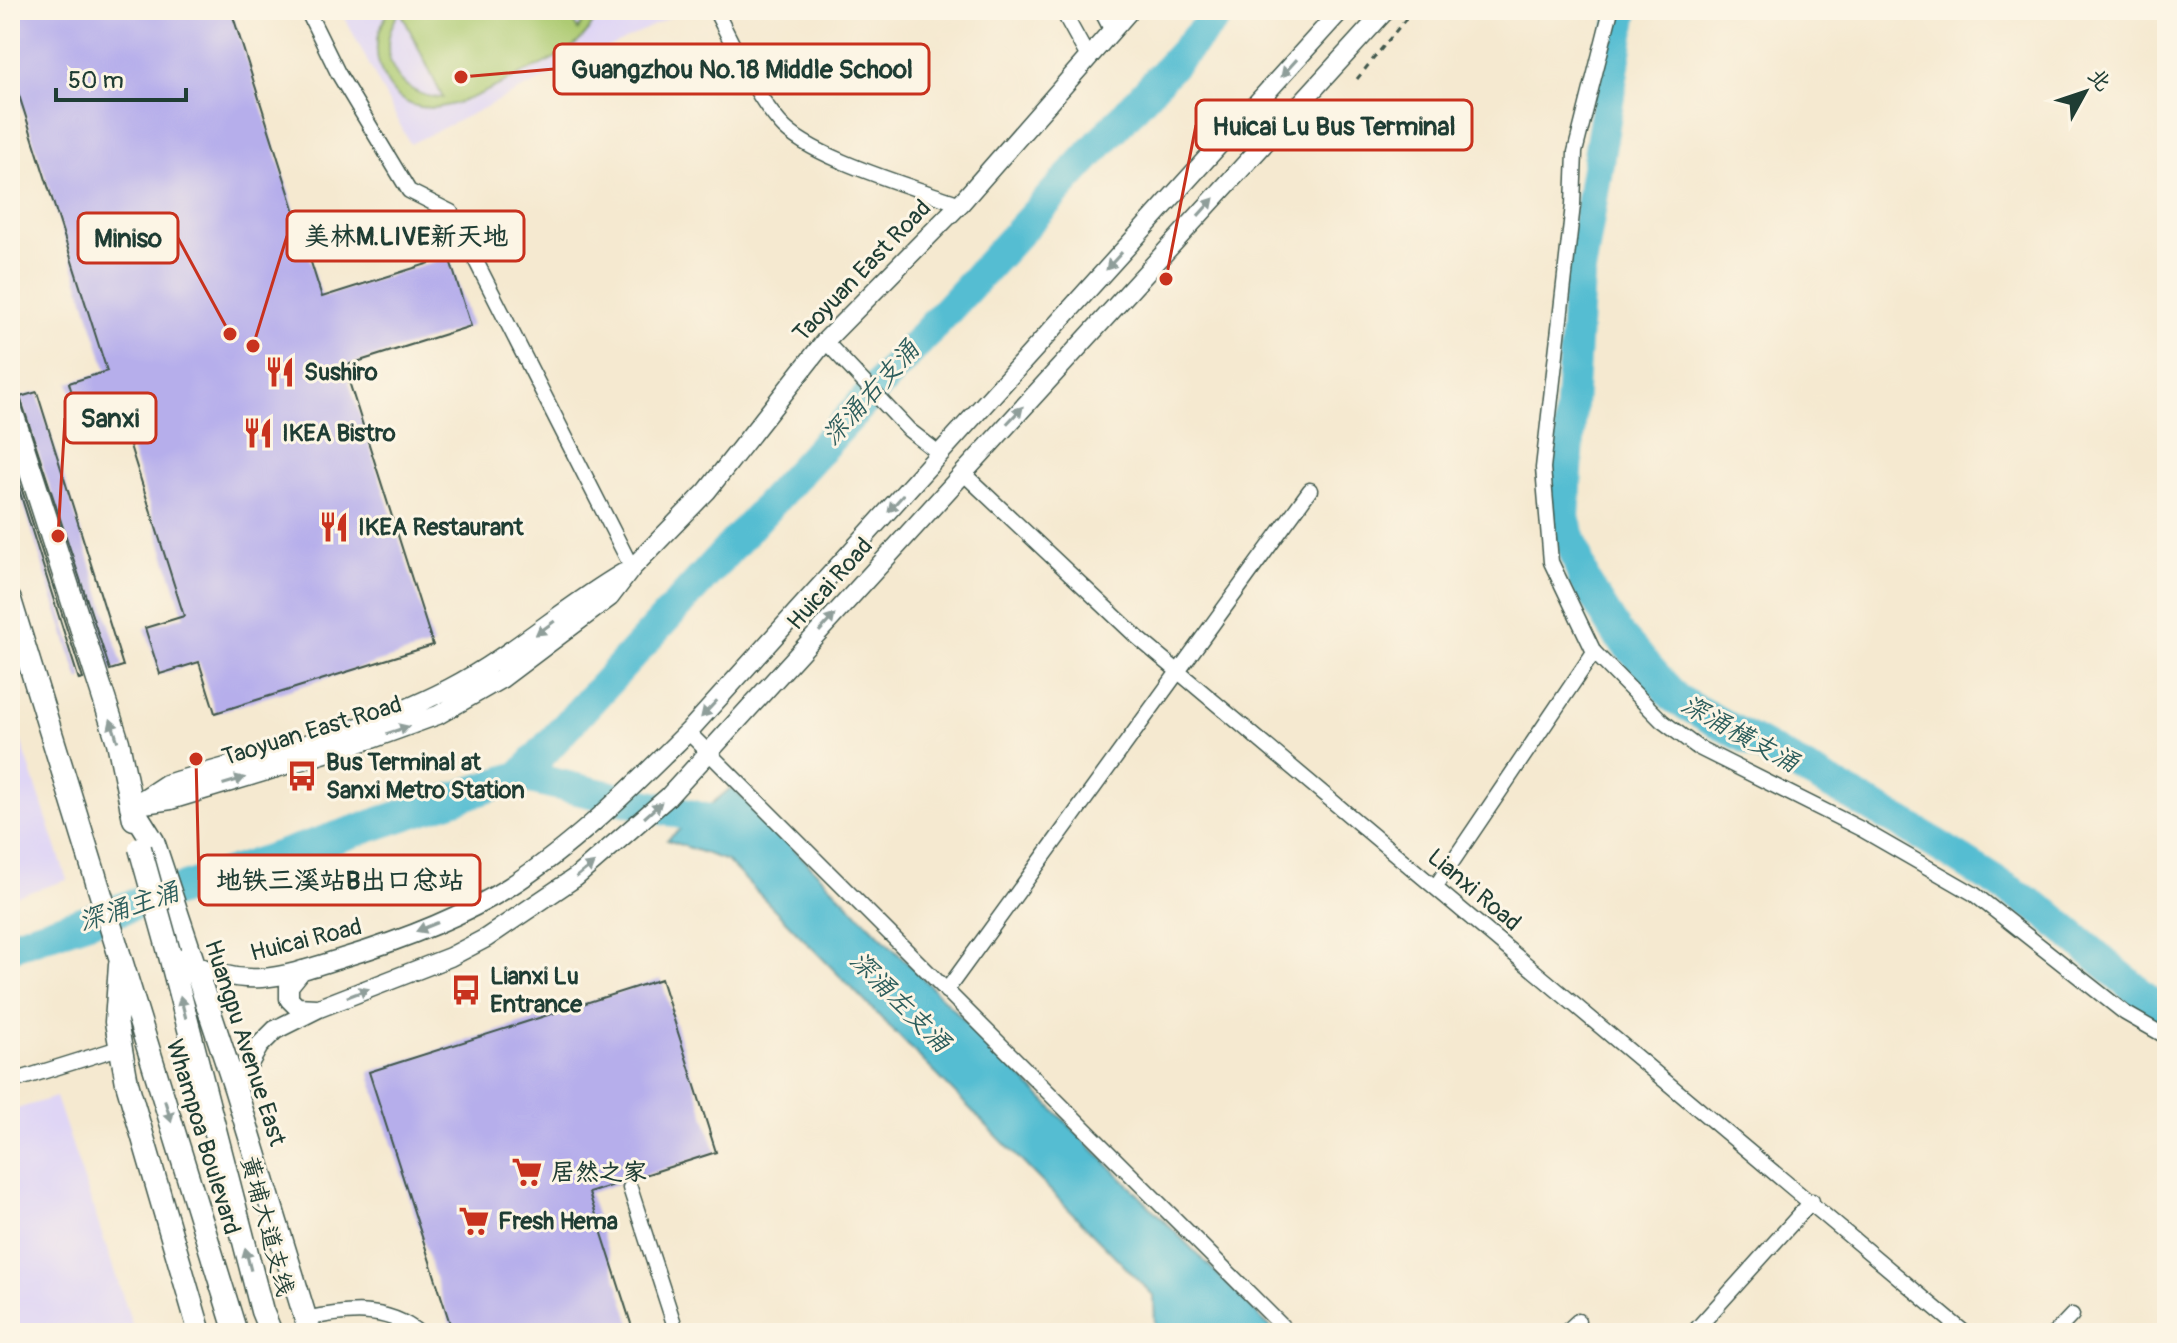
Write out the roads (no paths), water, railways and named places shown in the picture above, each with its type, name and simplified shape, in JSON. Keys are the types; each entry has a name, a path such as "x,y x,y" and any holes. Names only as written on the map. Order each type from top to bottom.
{"main road":[{"path":"10,407 118,742 131,806"},
{"path":"10,600 121,956 115,999 119,1048 145,1150 200,1333"},
{"name":"黄埔大道支线","path":"131,806 182,955 271,1333"},
{"name":"Huangpu Avenue East","path":"182,955 235,1088 307,1326"},
{"name":"Whampoa Boulevard","path":"121,956 236,1333"}],"street":[{"path":"307,10 338,73 409,191 451,212 632,568"},
{"path":"715,10 754,84 781,125 822,152 960,204"},
{"path":"1062,10 1089,59"},
{"path":"1101,10 1112,31"},
{"name":"Taoyuan East Road","path":"131,806 171,800 438,715 501,679 610,597 632,568 707,491 825,341 960,204 1130,10"},
{"name":"Huicai Road","path":"182,955 213,974 238,980 255,980 302,970 373,948 464,911 509,886 587,826 688,732 1341,10"},
{"name":"Huicai Road","path":"235,1088 268,1037 291,1020 450,957 486,938 547,898 616,844 689,776 962,472 1386,10"},
{"path":"1611,10 1575,152 1573,205 1543,468 1551,562 1594,652 1662,721 1697,747 1871,834 1974,894 2125,1013 2167,1037"},
{"path":"825,341 889,410 940,454"},
{"name":"Lianxi Road","path":"962,472 1088,592 1178,671 1812,1201 1965,1333"},
{"path":"946,991 1310,490"},
{"path":"1436,886 1594,652"},
{"path":"752,662 775,681"},
{"path":"688,732 1289,1333"},
{"path":"302,970 289,986 289,999 297,1007 319,1008"},
{"path":"10,1082 119,1048"},
{"path":"630,1188 677,1333"},
{"path":"1693,1333 1812,1201"},
{"path":"307,1326 345,1311 371,1312 402,1321 419,1333"},
{"path":"2055,1333 2072,1315"},
{"path":"1565,1333 1578,1321"}],"water":[{"path":"732,787 1276,1333 1149,1333 1155,1326 1154,1296 727,861 667,840"}],"waterway":[{"name":"深涌右支涌","path":"10,946 521,776 1222,10"},
{"name":"深涌横支涌","path":"1623,10 1579,278 1564,518 1584,580 1618,634 1676,699 1907,826 2046,913 2167,1016"},
{"name":"深涌左支涌","path":"521,776 723,823 732,833"}],"place":[{"name":"Guangzhou No.18 Middle School","path":"461,77"},
{"name":"Huicai Lu Bus Terminal","path":"1166,279"},
{"name":"Miniso","path":"230,334"},
{"name":"美林M.LIVE新天地","path":"253,346"},
{"name":"Sushiro","path":"280,372"},
{"name":"IKEA Bistro","path":"258,433"},
{"name":"IKEA Restaurant","path":"334,527"},
{"name":"Sanxi","path":"58,536"},
{"name":"地铁三溪站B出口总站","path":"196,759"},
{"name":"Bus Terminal at Sanxi Metro Station","path":"302,776"},
{"name":"Lianxi Lu Entrance","path":"466,990"},
{"name":"居然之家","path":"527,1172"},
{"name":"Fresh Hema","path":"474,1221"}],"water label":[{"name":"深涌主涌","path":"129,907"}]}
